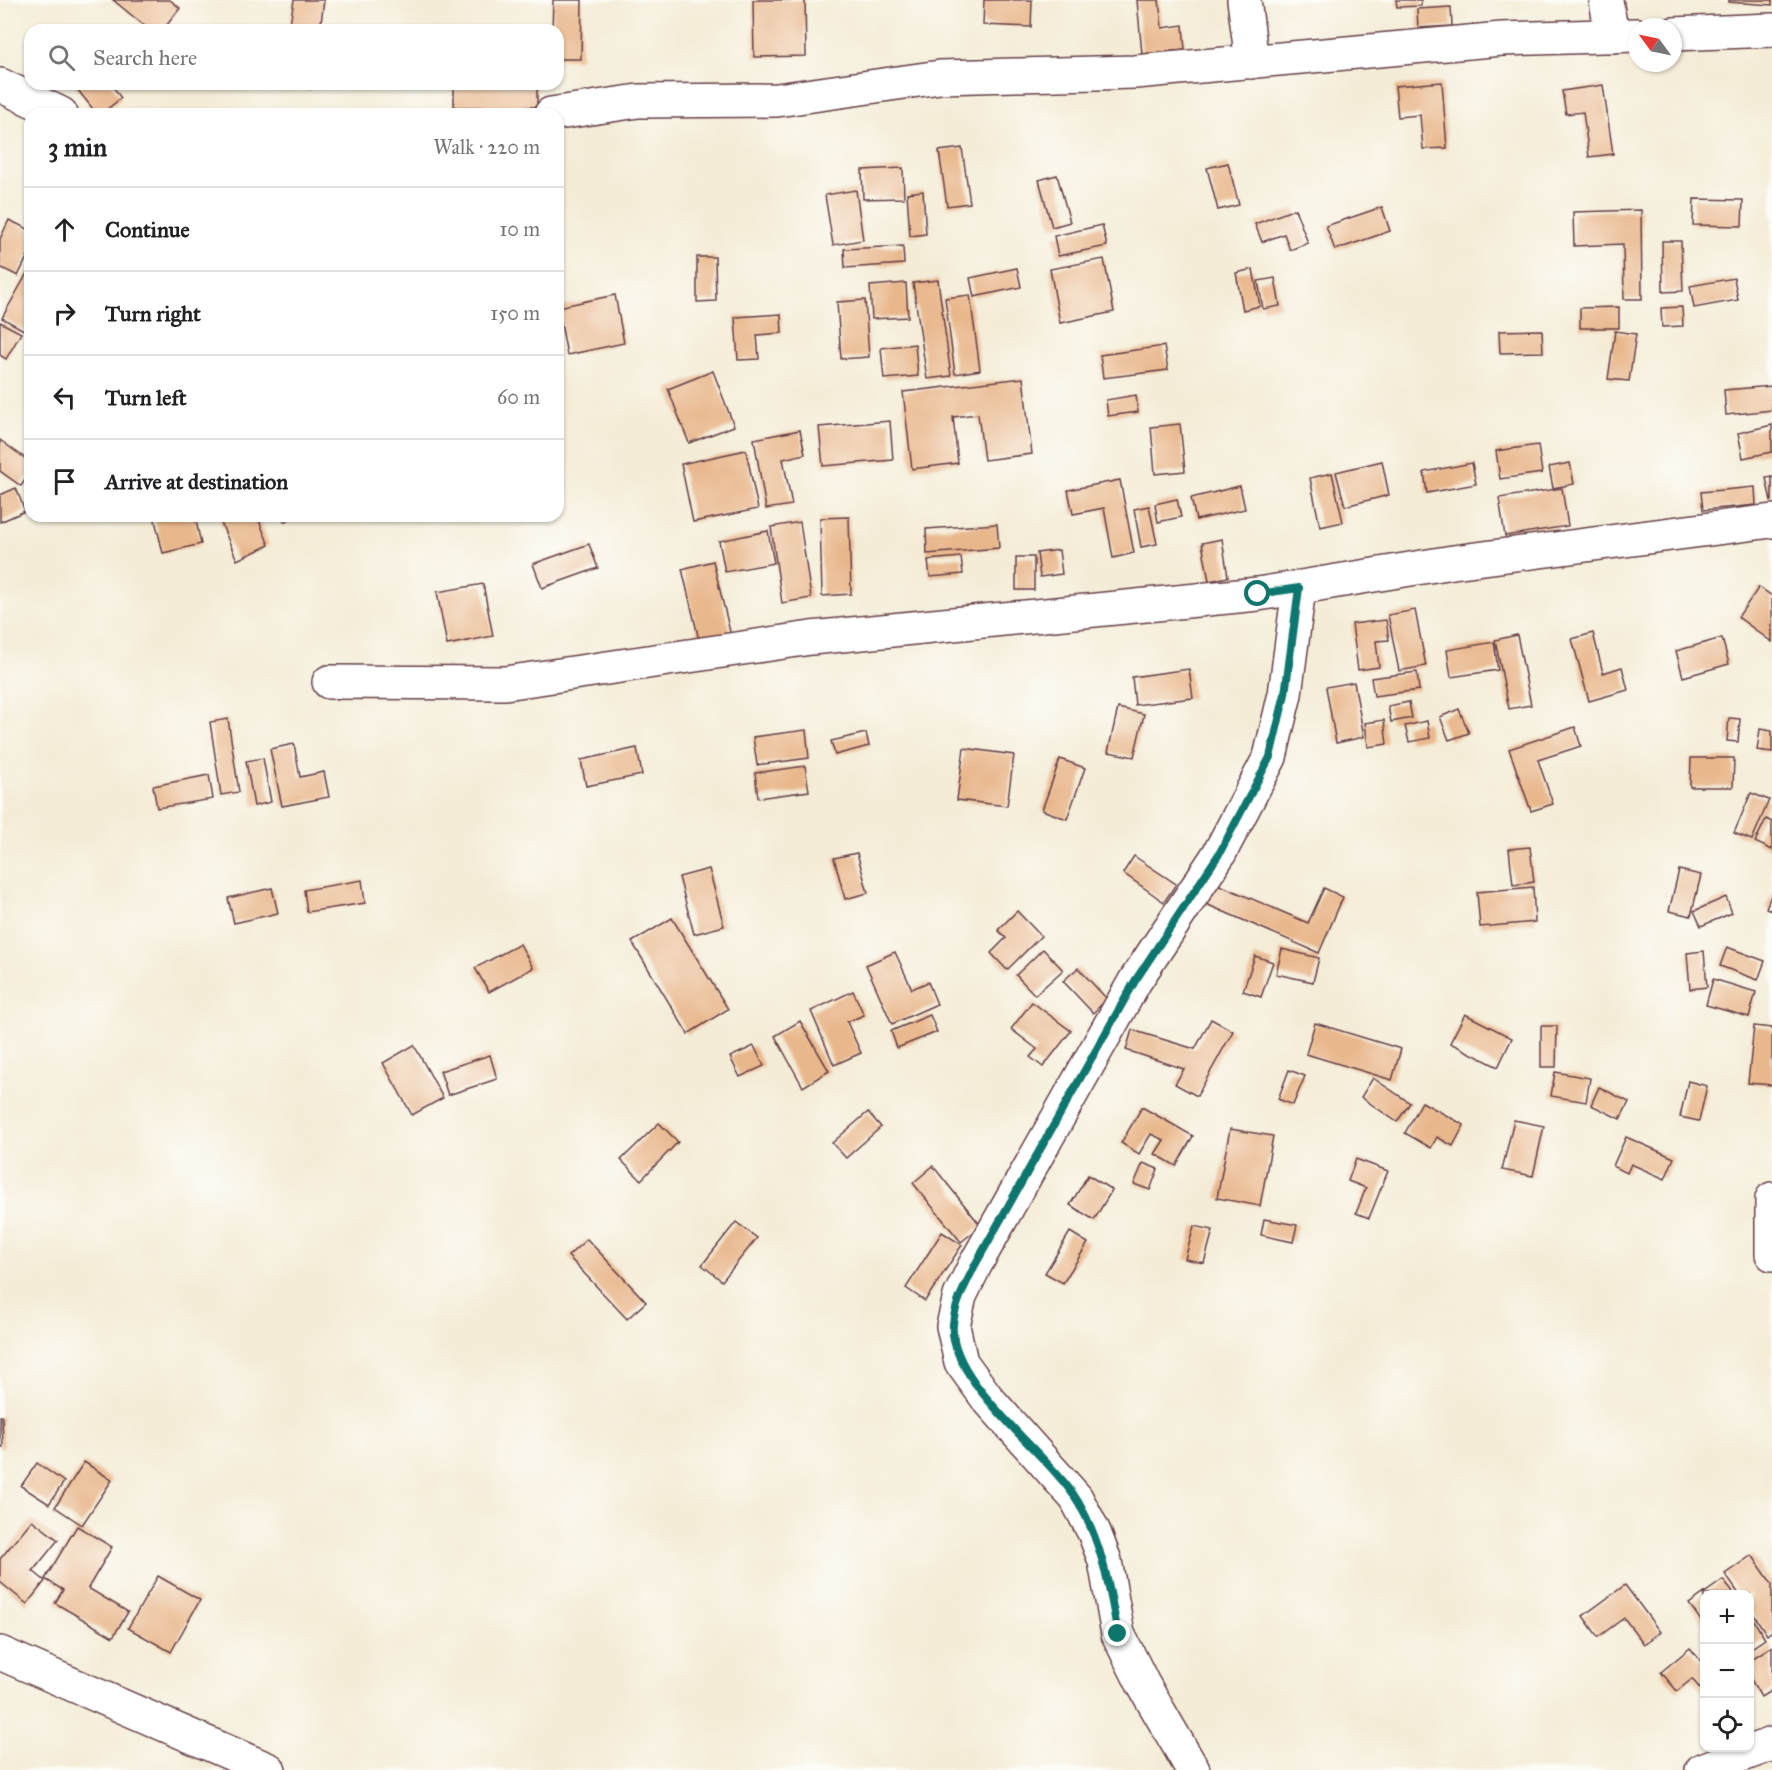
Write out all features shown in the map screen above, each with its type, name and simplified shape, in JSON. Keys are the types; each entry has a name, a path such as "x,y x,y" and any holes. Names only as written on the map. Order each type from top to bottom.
{"street":[{"path":"1244,0 1252,62"},
{"path":"564,112 638,101 777,100 940,77 1136,72 1502,39 1624,35 1606,0"},
{"path":"1682,34 1772,30"},
{"path":"0,85 48,108"},
{"path":"329,682 505,683 812,638 1258,594 1453,562 1772,521"},
{"path":"1193,1770 1143,1684 1118,1634 1105,1561 1094,1532 1076,1498 987,1398 961,1362 953,1326 960,1296 975,1265 1135,981 1219,854 1270,757 1285,694 1299,588"},
{"path":"1772,1199 1772,1254"},
{"path":"0,1653 269,1770"},
{"path":"1702,1770 1772,1744"}],"building":[{"path":"113,0 170,0 180,8 168,24 143,24"},
{"path":"294,0 324,0 321,24 290,24"},
{"path":"553,0 582,0 581,59 564,59 564,24 552,24"},
{"path":"753,0 805,0 806,56 754,57"},
{"path":"984,0 1032,0 1031,27 983,25"},
{"path":"1137,0 1159,0 1162,28 1183,25 1185,50 1142,54"},
{"path":"1396,0 1421,0 1421,6 1397,7"},
{"path":"1729,0 1772,0 1772,5 1729,2"},
{"path":"1451,7 1452,26 1418,28 1417,9"},
{"path":"1442,82 1447,148 1423,149 1420,115 1398,117 1395,86"},
{"path":"1603,85 1613,154 1589,157 1583,112 1566,114 1562,91"},
{"path":"78,90 115,90 121,98 108,108 92,108"},
{"path":"454,90 537,90 537,107 454,107"},
{"path":"962,148 970,203 947,206 939,151"},
{"path":"1228,163 1239,205 1218,210 1207,168"},
{"path":"903,168 904,198 863,199 862,170"},
{"path":"1057,175 1070,222 1052,227 1039,180"},
{"path":"856,190 863,240 833,245 825,195"},
{"path":"923,191 926,234 910,236 907,193"},
{"path":"1694,199 1743,200 1742,226 1693,225"},
{"path":"1382,207 1390,231 1335,250 1326,226"},
{"path":"1295,209 1308,243 1290,250 1284,234 1262,242 1255,224"},
{"path":"1641,210 1642,299 1624,299 1623,244 1574,246 1573,212"},
{"path":"9,220 24,227 24,264 18,276 0,267 0,239"},
{"path":"1102,225 1107,246 1058,256 1054,236"},
{"path":"1662,241 1681,241 1683,291 1663,292"},
{"path":"903,246 904,264 845,268 844,249"},
{"path":"697,257 715,257 716,301 697,302"},
{"path":"1104,259 1114,312 1060,323 1050,269"},
{"path":"1017,268 1021,287 974,297 970,278"},
{"path":"1253,269 1260,306 1243,310 1236,273"},
{"path":"1275,278 1280,306 1263,309 1258,281"},
{"path":"1734,278 1738,300 1694,308 1690,286"},
{"path":"24,279 24,330 2,318"},
{"path":"938,280 951,376 927,379 913,283"},
{"path":"906,283 908,317 872,319 870,286"},
{"path":"615,295 624,343 567,355 564,339 564,306"},
{"path":"970,295 980,370 955,374 945,298"},
{"path":"865,300 869,357 841,359 837,302"},
{"path":"1619,307 1619,328 1580,328 1580,308"},
{"path":"1682,307 1683,326 1662,327 1661,308"},
{"path":"781,314 782,333 757,335 759,359 738,360 735,317"},
{"path":"0,322 21,333 6,359 0,355"},
{"path":"1542,330 1543,352 1500,353 1499,331"},
{"path":"1615,331 1636,334 1629,381 1608,379"},
{"path":"915,344 918,376 884,379 881,348"},
{"path":"1164,346 1168,370 1103,378 1100,355"},
{"path":"713,371 734,426 689,443 668,389"},
{"path":"1023,378 1032,454 984,460 978,414 953,417 958,463 912,469 903,392"},
{"path":"1772,386 1772,410 1726,415 1724,390"},
{"path":"1136,395 1138,412 1108,416 1106,400"},
{"path":"890,421 893,460 823,466 819,427"},
{"path":"1180,424 1185,471 1155,474 1151,427"},
{"path":"1772,425 1772,452 1743,458 1738,433"},
{"path":"800,430 805,454 783,459 792,505 766,509 754,439"},
{"path":"0,440 24,458 24,482 21,486 0,471"},
{"path":"1538,445 1542,473 1500,479 1496,451"},
{"path":"746,450 758,509 693,522 681,464"},
{"path":"1382,461 1389,495 1345,506 1336,472"},
{"path":"1472,463 1476,484 1427,493 1424,472"},
{"path":"1570,463 1574,484 1553,488 1549,467"},
{"path":"1332,473 1343,522 1320,527 1310,478"},
{"path":"1772,477 1772,501 1771,501 1766,478"},
{"path":"1120,480 1134,553 1113,558 1104,508 1073,514 1068,490"},
{"path":"1240,486 1245,509 1196,520 1191,498"},
{"path":"1755,487 1756,505 1703,510 1701,492"},
{"path":"16,488 24,511 0,522 0,495"},
{"path":"1562,488 1568,526 1505,536 1499,498"},
{"path":"1177,499 1181,517 1158,522 1155,504"},
{"path":"1149,506 1157,544 1141,547 1134,509"},
{"path":"849,517 851,594 822,596 820,518"},
{"path":"155,522 196,522 201,544 163,553"},
{"path":"221,522 259,522 269,545 237,560"},
{"path":"800,522 811,598 782,603 771,527"},
{"path":"997,524 999,548 927,554 926,529"},
{"path":"768,531 774,563 725,572 719,541"},
{"path":"1222,539 1228,577 1209,581 1202,543"},
{"path":"589,544 598,568 542,588 533,564"},
{"path":"1059,550 1062,574 1040,577 1037,553"},
{"path":"961,557 963,574 930,577 928,560"},
{"path":"1016,557 1034,557 1034,590 1016,590"},
{"path":"713,561 731,636 700,644 682,569"},
{"path":"483,584 493,636 447,645 437,592"},
{"path":"1759,587 1772,596 1772,642 1738,617"},
{"path":"1415,610 1426,666 1399,671 1388,615"},
{"path":"1386,620 1389,640 1376,641 1379,667 1358,670 1352,624"},
{"path":"1593,633 1603,673 1622,667 1628,690 1589,701 1572,639"},
{"path":"1517,635 1531,705 1509,709 1495,640"},
{"path":"1722,638 1729,664 1683,677 1676,651"},
{"path":"1494,642 1498,670 1451,677 1447,650"},
{"path":"1189,669 1193,698 1135,705 1132,677"},
{"path":"1417,672 1419,690 1374,696 1371,678"},
{"path":"1354,682 1364,737 1336,743 1326,687"},
{"path":"1409,702 1412,718 1391,722 1388,706"},
{"path":"1118,708 1144,714 1134,757 1108,752"},
{"path":"1459,709 1469,733 1449,740 1440,717"},
{"path":"1729,718 1740,719 1738,742 1727,741"},
{"path":"228,719 239,792 221,795 210,722"},
{"path":"1384,720 1387,744 1368,747 1365,723"},
{"path":"1427,721 1430,738 1409,742 1405,726"},
{"path":"1575,727 1581,746 1538,760 1553,804 1531,811 1509,749"},
{"path":"1760,729 1772,731 1772,752 1757,750"},
{"path":"806,730 809,758 757,765 753,737"},
{"path":"866,733 869,746 835,755 831,741"},
{"path":"294,744 300,777 324,772 329,797 282,806 270,749"},
{"path":"637,748 642,775 586,786 581,760"},
{"path":"964,748 1014,755 1007,806 957,800"},
{"path":"263,758 271,802 254,806 246,761"},
{"path":"1691,758 1734,758 1733,787 1690,787"},
{"path":"1060,759 1085,768 1067,819 1042,810"},
{"path":"805,766 809,791 758,798 755,773"},
{"path":"209,775 213,799 157,808 153,786"},
{"path":"1751,793 1769,800 1752,840 1734,833"},
{"path":"1766,819 1772,822 1772,850 1755,842"},
{"path":"1530,847 1534,882 1513,885 1509,849"},
{"path":"857,853 868,893 845,899 834,858"},
{"path":"1134,856 1176,884 1164,902 1123,873"},
{"path":"709,869 724,926 694,934 679,877"},
{"path":"1679,870 1701,875 1691,916 1669,911"},
{"path":"362,880 365,903 307,912 304,890"},
{"path":"1208,880 1308,923 1324,888 1343,897 1319,953 1199,901"},
{"path":"1533,887 1535,922 1480,927 1477,892"},
{"path":"272,888 278,913 234,923 228,898"},
{"path":"1772,893 1772,911 1766,908"},
{"path":"1726,897 1732,913 1701,926 1694,911"},
{"path":"1017,911 1041,936 1007,970 991,953 1006,938 998,930"},
{"path":"672,918 728,1009 688,1034 632,942"},
{"path":"520,944 533,968 489,992 475,968"},
{"path":"1727,947 1765,961 1758,980 1720,966"},
{"path":"1043,949 1063,970 1035,995 1016,975"},
{"path":"1282,949 1319,958 1313,982 1276,974"},
{"path":"1704,951 1707,987 1690,989 1687,953"},
{"path":"895,952 912,989 928,982 937,1004 892,1024 866,965"},
{"path":"1255,956 1273,962 1261,997 1243,991"},
{"path":"1078,968 1107,999 1093,1013 1063,981"},
{"path":"1713,979 1756,992 1749,1017 1706,1005"},
{"path":"853,991 864,1015 847,1022 861,1053 834,1065 811,1011"},
{"path":"1032,1002 1071,1031 1043,1067 1030,1057 1037,1049 1011,1029"},
{"path":"1465,1014 1512,1038 1498,1067 1450,1043"},
{"path":"930,1015 937,1032 897,1048 891,1031"},
{"path":"1211,1019 1233,1031 1197,1096 1175,1084 1184,1069 1126,1050 1132,1030 1195,1049"},
{"path":"800,1021 829,1071 803,1087 775,1036"},
{"path":"1315,1023 1401,1049 1392,1080 1306,1054"},
{"path":"1541,1026 1557,1026 1556,1067 1541,1067"},
{"path":"1754,1026 1772,1028 1772,1085 1748,1083"},
{"path":"414,1045 443,1098 412,1115 383,1063"},
{"path":"754,1046 764,1066 740,1077 730,1057"},
{"path":"490,1055 497,1079 448,1095 440,1071"},
{"path":"1289,1070 1305,1076 1293,1105 1278,1099"},
{"path":"1555,1072 1590,1078 1586,1102 1551,1096"},
{"path":"1373,1078 1410,1103 1397,1122 1361,1097"},
{"path":"1688,1081 1707,1086 1699,1121 1680,1117"},
{"path":"1599,1087 1629,1102 1620,1119 1591,1105"},
{"path":"1422,1102 1464,1125 1453,1146 1437,1137 1431,1148 1405,1133"},
{"path":"1142,1107 1193,1136 1176,1166 1155,1154 1164,1140 1151,1134 1139,1154 1121,1143"},
{"path":"868,1112 881,1127 846,1158 832,1143"},
{"path":"1514,1120 1544,1126 1533,1176 1502,1170"},
{"path":"659,1123 678,1142 641,1180 621,1160"},
{"path":"1230,1129 1273,1136 1260,1206 1217,1198"},
{"path":"1626,1137 1674,1158 1665,1179 1631,1164 1627,1173 1613,1166"},
{"path":"1356,1159 1388,1171 1369,1218 1356,1213 1366,1188 1348,1181"},
{"path":"1143,1163 1158,1169 1150,1190 1134,1184"},
{"path":"933,1166 981,1226 961,1242 913,1183"},
{"path":"1088,1175 1112,1190 1094,1220 1070,1205"},
{"path":"1264,1219 1297,1225 1293,1242 1261,1235"},
{"path":"736,1222 757,1238 722,1281 702,1265"},
{"path":"1194,1226 1213,1230 1204,1263 1185,1259"},
{"path":"942,1232 962,1245 925,1301 906,1288"},
{"path":"1070,1232 1088,1243 1063,1283 1045,1273"},
{"path":"587,1239 646,1302 627,1319 568,1256"},
{"path":"0,1416 2,1416 3,1447 0,1447"},
{"path":"84,1462 112,1480 82,1525 55,1507"},
{"path":"37,1463 64,1482 49,1504 21,1486"},
{"path":"32,1520 58,1540 33,1571 45,1581 27,1604 0,1582 0,1559"},
{"path":"77,1526 112,1547 88,1588 128,1612 113,1637 55,1603 63,1590 45,1579"},
{"path":"1752,1555 1772,1584 1772,1631 1767,1635 1754,1615 1754,1590 1736,1590 1725,1574"},
{"path":"158,1576 200,1600 171,1652 128,1628"},
{"path":"1723,1580 1731,1590 1709,1590"},
{"path":"1625,1585 1660,1632 1644,1644 1624,1618 1598,1637 1583,1616"},
{"path":"1700,1596 1700,1619 1689,1604"},
{"path":"1754,1621 1765,1639 1754,1646"},
{"path":"1772,1646 1772,1690 1761,1697 1754,1685 1754,1657"},
{"path":"1690,1648 1700,1660 1700,1688 1692,1679 1677,1691 1661,1672"}],"route":[{"path":"1118,1634 1105,1561 1094,1532 1076,1498 987,1398 961,1362 953,1326 960,1296 975,1265 1135,981 1219,854 1270,757 1285,694 1299,588 1258,594"}]}
